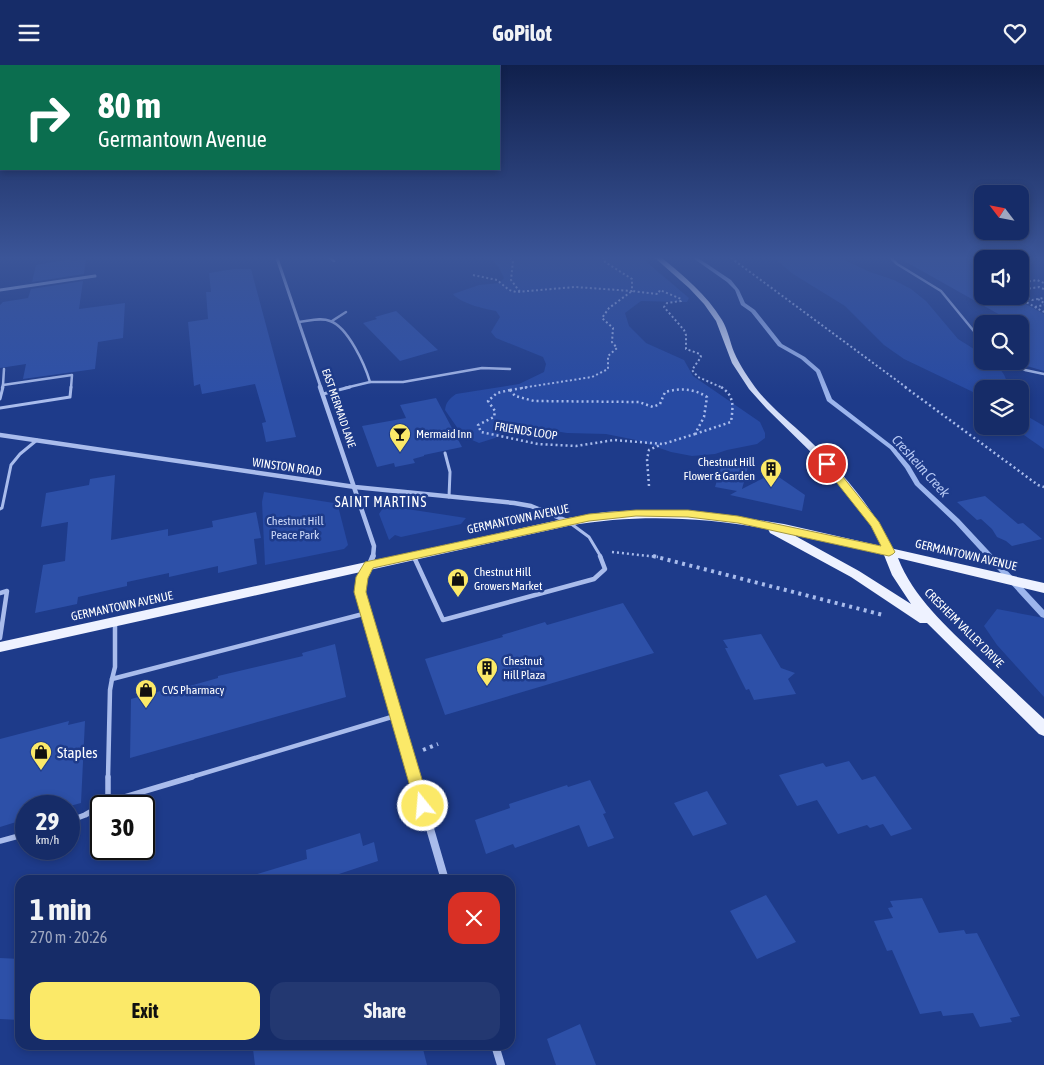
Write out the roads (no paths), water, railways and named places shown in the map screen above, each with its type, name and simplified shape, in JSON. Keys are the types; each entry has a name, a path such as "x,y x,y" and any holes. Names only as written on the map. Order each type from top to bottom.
{"main road":[{"name":"CRESHEIM VALLEY DRIVE","path":"708,305 719,321 732,353 751,386 819,454 876,525 898,575 906,588 940,629 1044,729"},
{"name":"GERMANTOWN AVENUE","path":"0,647 413,555 568,522 612,515 663,513 711,516 761,523 1044,587"},
{"path":"761,523 856,574 940,629"}],"street":[{"name":"EAST MERMAID LANE","path":"293,305 374,546 374,555 360,584 360,592 395,716 443,875"},
{"name":"WINSTON ROAD","path":"0,435 355,487 531,507 568,522"},
{"path":"496,1050 501,1065"}],"lane":[{"path":"952,305 974,331"},
{"path":"332,321 346,312"},
{"path":"299,322 323,319 332,321 359,354 366,366 370,382"},
{"path":"324,394 370,382 403,382 482,368 510,369"},
{"path":"0,399 4,369"},
{"path":"1025,370 1044,373"},
{"path":"0,408 70,397 72,375 2,385"},
{"path":"0,509 11,465 36,440"},
{"path":"445,453 450,472 449,497"},
{"path":"413,555 443,619 594,579 605,569 592,537 568,522"},
{"path":"0,593 7,591 0,638"},
{"path":"112,679 367,613"},
{"path":"108,795 110,690 115,667 115,621"},
{"path":"131,795 395,716"},
{"path":"0,841 15,837"}],"waterway":[{"name":"Cresheim Creek","path":"744,305 753,311 780,345 803,358 818,371 829,400 892,448 908,467 917,484 957,521 1044,615"}],"place":[{"name":"Mermaid Inn","path":"400,453"},
{"name":"Chestnut Hill Flower & Garden","path":"771,488"},
{"name":"Chestnut Hill Growers Market","path":"458,598"},
{"name":"Chestnut Hill Plaza","path":"487,687"},
{"name":"CVS Pharmacy","path":"146,709"},
{"name":"Staples","path":"41,771"}],"district":[{"name":"SAINT MARTINS","path":"381,502"}],"park label":[{"name":"Chestnut Hill Peace Park","path":"295,528"}]}
